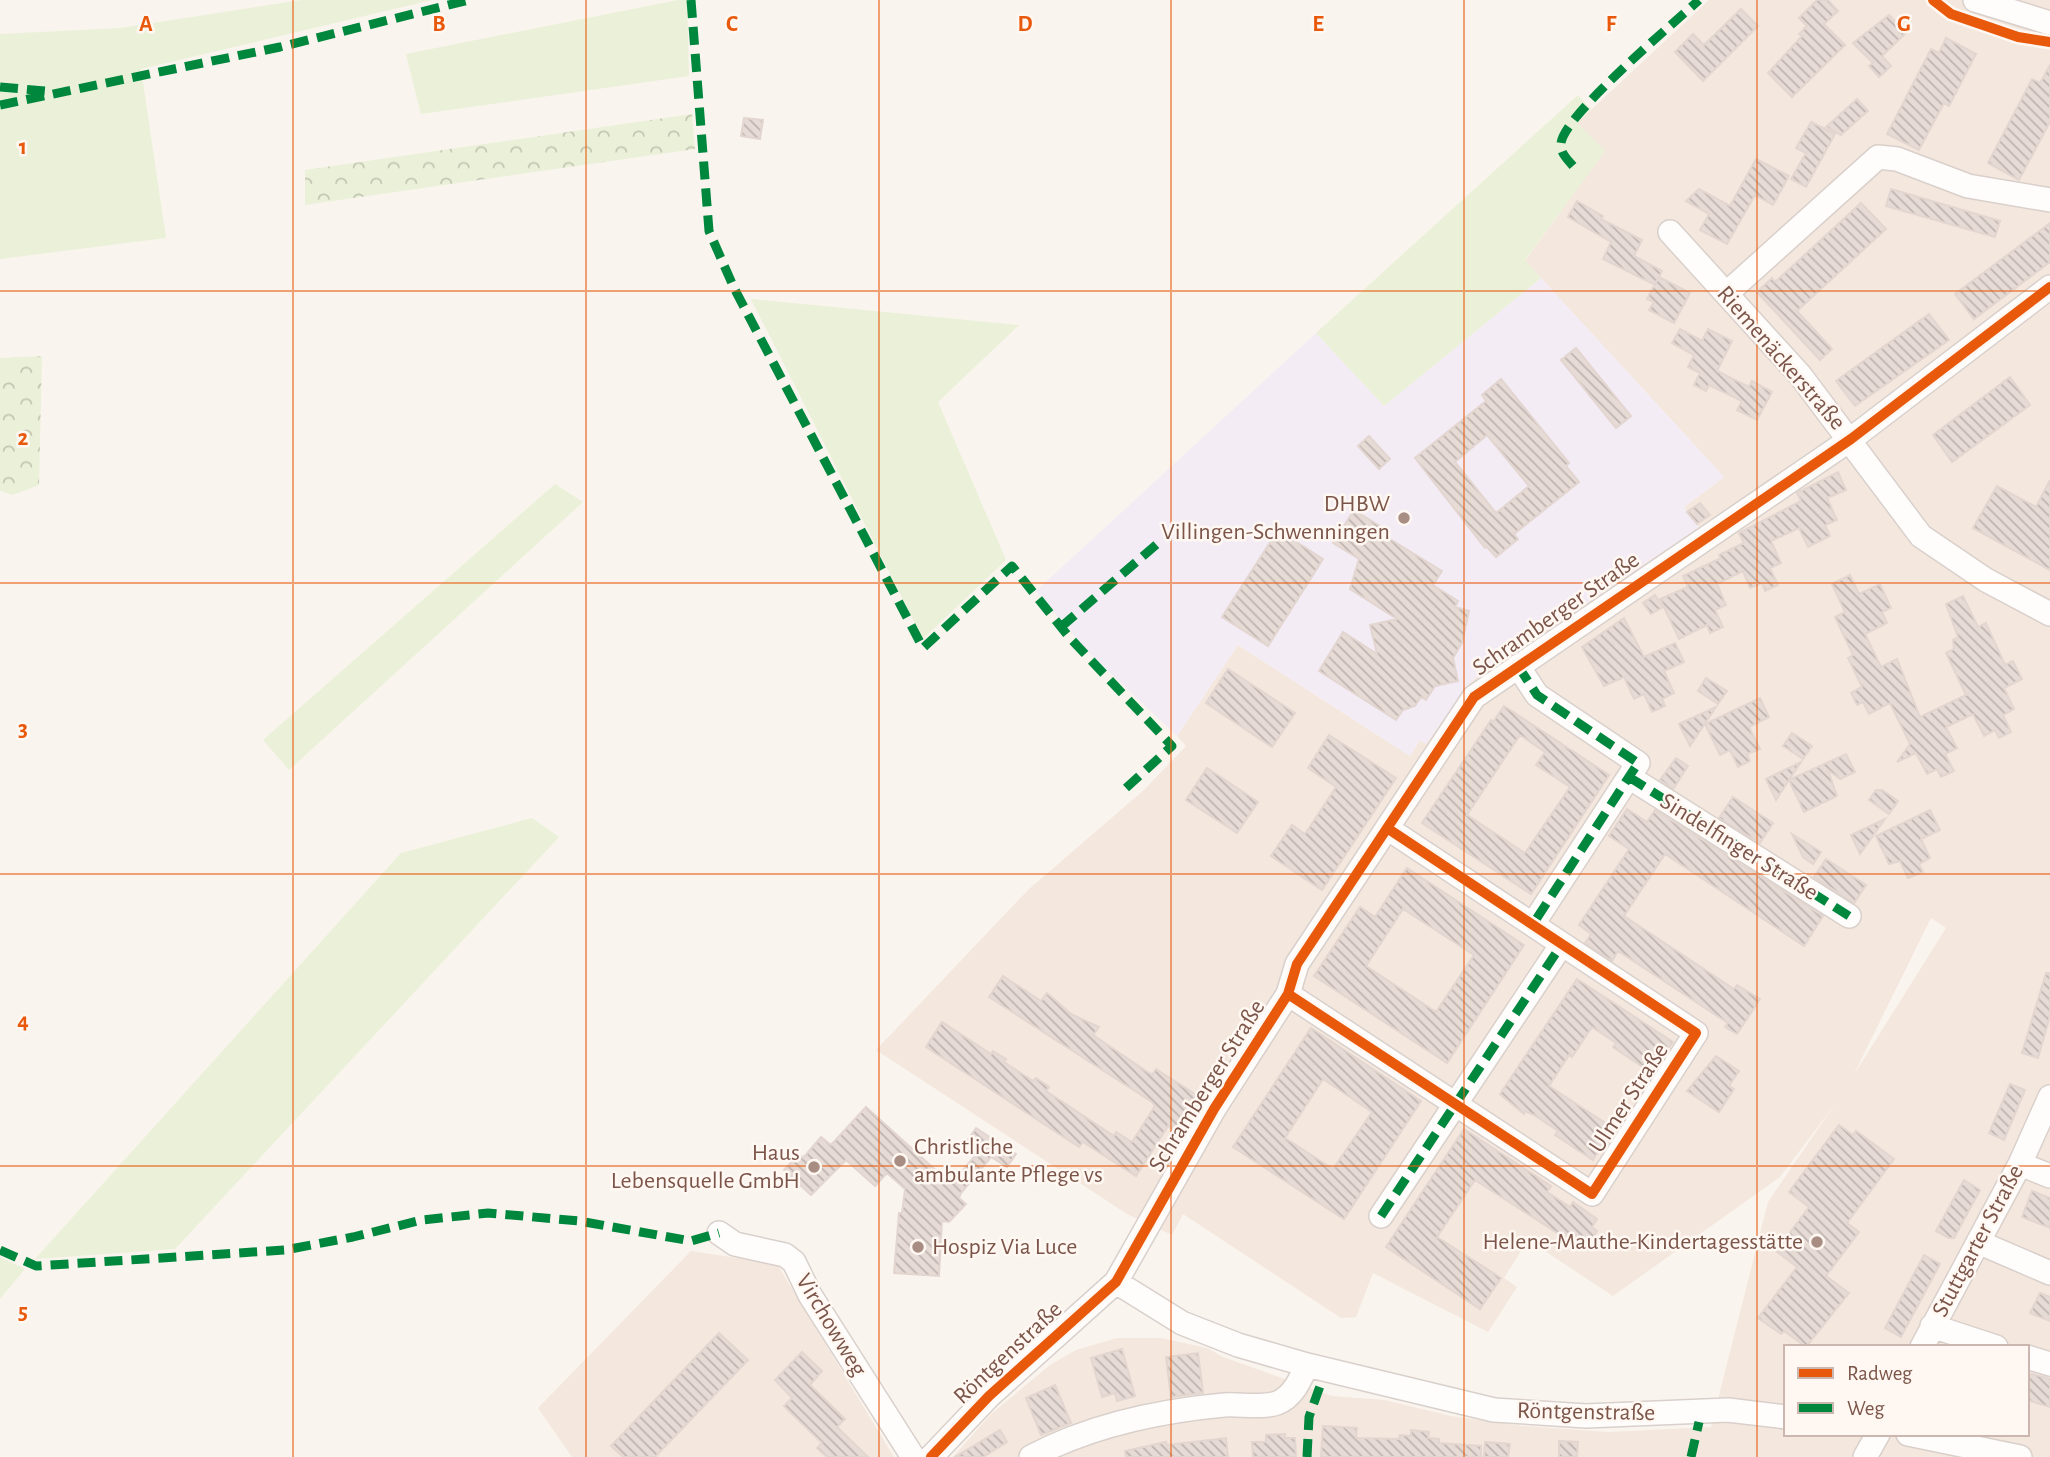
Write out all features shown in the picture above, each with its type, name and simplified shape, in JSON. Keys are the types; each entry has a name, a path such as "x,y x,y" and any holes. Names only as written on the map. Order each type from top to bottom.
{"street":[{"path":"1975,0 2050,23"},
{"path":"1727,293 1878,157 1897,159 1968,186 2050,200"},
{"name":"Riemenäckerstraße","path":"1670,232 1800,375 1851,439 1921,536 1986,580 2050,614"},
{"name":"Schramberger Straße","path":"1116,1282 1214,1109 1288,995 1297,964 1474,697 1851,439 2050,287"},
{"path":"1518,666 1537,695 1638,763 1533,924"},
{"name":"Sindelfinger Straße","path":"1629,777 1849,916"},
{"name":"Ulmer Straße","path":"1288,995 1592,1194 1696,1033 1387,828"},
{"path":"1381,1216 1562,944"},
{"name":"Stuttgarter Straße","path":"1927,1337 2020,1164 2050,1097"},
{"path":"2020,1164 2050,1176"},
{"name":"Virchowweg","path":"719,1233 735,1244 785,1255 793,1262 810,1295 913,1457"},
{"path":"1978,1242 2050,1273"},
{"name":"Röntgenstraße","path":"931,1457 989,1395 1116,1282 1182,1323 1307,1365 1494,1410 1586,1416 1728,1410 1784,1417"},
{"path":"1927,1337 1982,1345"},
{"path":"2029,1358 2050,1364"},
{"path":"1031,1457 1093,1432 1152,1416 1224,1405 1276,1403 1291,1394 1307,1365"},
{"path":"1865,1457 1877,1436"},
{"path":"1918,1436 2020,1457"}],"shaded area":[{"path":"1709,0 2050,0 2050,1457 953,1457 990,1415 1050,1365 1076,1350 1117,1338 1161,1338 1207,1348 1223,1357 1332,1396 1384,1400 1451,1416 1523,1426 1609,1432 1711,1427 1768,1202 1835,1104 1780,1177 1613,1296 1528,1240 1504,1278 1517,1287 1488,1332 1373,1273 1356,1317 1341,1318 1183,1214 1172,1235 1127,1214 876,1050 1029,889 1144,790 1186,746 1177,736 1238,645 1410,756 1420,740 1426,744 1470,682 1698,527 1684,507 1724,477 1525,261 1604,151 1577,123","holes":["1931,918 1946,928 1855,1073"]},
{"name":"DHBW Villingen-Schwenningen","path":"1541,278 1724,477 1684,507 1699,527 1470,682 1426,744 1420,740 1410,756 1238,645 1177,736 1088,652 1036,591 1316,333 1384,406"},
{"path":"691,1251 777,1264 894,1457 572,1457 538,1408"}],"green space":[{"path":"301,0 432,0 141,69 166,238 0,259 0,34 121,28"},
{"path":"687,0 689,76 421,114 406,54"},
{"path":"1578,95 1591,109 1577,123 1605,151 1525,260 1541,278 1384,406 1316,333"},
{"path":"692,114 695,149 305,205 305,170"},
{"path":"751,299 1019,325 938,402 1006,560 923,639"},
{"path":"42,356 39,485 13,495 0,491 0,358"},
{"path":"555,484 583,502 289,770 263,740"},
{"path":"532,818 559,837 175,1249 35,1259 401,853"},
{"path":"0,1257 25,1269 0,1299"}],"building":[{"path":"1817,0 1828,0 1838,11 1824,24 1845,45 1792,97 1768,73 1802,36 1799,34 1807,26 1799,18"},
{"path":"1741,9 1758,26 1703,81 1675,52 1693,34 1704,45"},
{"path":"1889,15 1906,33 1882,56 1891,66 1879,77 1869,66 1873,63 1853,43"},
{"path":"1946,38 1976,54 1949,106 1944,103 1919,150 1887,134 1931,49 1939,53"},
{"path":"2050,65 2050,122 2019,180 1988,163 2032,79 2040,83"},
{"path":"1857,99 1868,111 1841,135 1826,127"},
{"path":"744,118 763,120 760,139 741,136"},
{"path":"1811,122 1835,134 1806,187 1791,179 1806,153 1796,148"},
{"path":"1756,159 1789,176 1773,205 1755,195 1727,244 1700,230 1709,214 1686,201 1699,189 1730,206"},
{"path":"1891,189 2000,221 1995,237 1886,206"},
{"path":"1577,201 1603,216 1601,219 1642,240 1634,256 1662,271 1659,277 1690,293 1674,323 1649,310 1654,302 1647,299 1654,285 1603,259 1611,242 1568,217"},
{"path":"1861,203 1886,229 1797,311 1832,349 1820,360 1757,292 1772,278 1775,282"},
{"path":"2050,223 2050,262 1974,319 1955,294"},
{"path":"1929,314 1949,340 1855,406 1836,381"},
{"path":"1680,329 1702,341 1708,329 1732,341 1717,371 1749,387 1752,381 1772,392 1757,420 1737,410 1742,401 1709,385 1706,391 1694,385 1700,373 1688,367 1694,355 1672,343"},
{"path":"1576,348 1631,416 1616,428 1561,360"},
{"path":"2010,377 2030,405 1952,462 1933,435"},
{"path":"1501,379 1569,463 1566,466 1579,482 1514,534 1518,539 1496,557 1485,548 1415,458 1486,401 1482,395","holes":["1487,435 1529,486 1496,513 1455,462"]},
{"path":"1369,436 1390,459 1379,469 1358,446"},
{"path":"1838,472 1846,490 1827,498 1837,520 1825,525 1830,536 1808,547 1799,528 1771,541 1781,563 1770,568 1778,585 1765,591 1762,583 1750,588 1743,571 1717,584 1726,605 1715,610 1723,627 1710,633 1707,625 1679,639 1660,599 1688,587 1683,576 1721,558 1719,555 1744,543 1739,533 1801,501 1797,493"},
{"path":"2050,480 2050,570 1973,528 1997,486 2036,507"},
{"path":"1700,503 1710,515 1697,524 1687,512"},
{"path":"1354,510 1388,531 1385,536 1442,571 1433,585 1458,601 1455,607 1469,611 1462,643 1453,658 1458,681 1435,686 1426,700 1421,697 1415,706 1403,710 1396,720 1319,671 1343,632 1377,654 1370,625 1397,619 1350,589 1359,559 1333,543"},
{"path":"1278,530 1323,559 1268,646 1222,617"},
{"path":"1850,575 1859,594 1880,584 1891,608 1882,612 1887,623 1865,634 1881,667 1897,659 1920,717 1966,695 1946,653 1954,649 1953,640 1958,637 1946,604 1963,596 1978,627 1986,623 2005,665 2013,661 2022,679 2004,688 2014,709 2003,715 2011,732 1999,738 1995,730 1984,736 1973,714 1946,727 1957,748 1945,754 1954,771 1941,777 1937,769 1927,774 1916,753 1897,762 1910,744 1890,703 1869,714 1863,702 1857,705 1851,693 1862,687 1848,658 1853,655 1835,617 1845,612 1832,584"},
{"path":"1655,595 1663,607 1651,614 1643,603"},
{"path":"1624,618 1644,657 1675,643 1684,662 1664,671 1674,693 1662,699 1665,706 1652,712 1644,694 1634,699 1624,677 1604,686 1582,647"},
{"path":"1228,669 1295,713 1272,747 1206,703"},
{"path":"1706,678 1727,691 1718,704 1698,691"},
{"path":"1760,698 1769,717 1749,727 1760,749 1747,754 1750,761 1738,767 1730,750 1720,755 1705,724"},
{"path":"1504,706 1609,775 1531,894 1422,823 1491,720 1493,722","holes":["1520,735 1545,752 1536,765 1570,787 1525,853 1467,815"]},
{"path":"1716,707 1690,746 1679,724"},
{"path":"1792,733 1812,746 1803,759 1783,746"},
{"path":"1329,735 1396,778 1322,890 1271,856 1292,825 1305,834 1336,787 1308,768"},
{"path":"1846,754 1855,772 1840,779 1828,770 1837,796 1804,812 1789,780"},
{"path":"1676,758 1688,766 1673,789 1660,780"},
{"path":"1801,762 1776,800 1766,779"},
{"path":"1207,768 1258,802 1237,833 1186,800"},
{"path":"1876,790 1882,790 1898,801 1889,814 1869,800"},
{"path":"1733,797 1773,823 1760,843 1719,818"},
{"path":"1627,809 1647,822 1655,810 1823,916 1804,946 1665,854 1624,916 1734,989 1737,985 1760,999 1737,1034 1725,1027 1728,1023 1618,951 1612,961 1585,943 1591,934 1579,925 1629,849 1609,836"},
{"path":"1930,810 1940,830 1921,839 1930,858 1919,864 1923,872 1908,878 1900,861 1889,864 1876,836"},
{"path":"1885,819 1860,854 1851,835"},
{"path":"1792,834 1821,852 1813,864 1803,857"},
{"path":"1826,859 1866,885 1854,903 1814,877"},
{"path":"1407,868 1524,945 1447,1063 1314,976 1360,907 1375,917","holes":["1403,909 1474,955 1436,1012 1366,966"]},
{"path":"2046,973 2050,973 2050,1016 2038,1058 2022,1053"},
{"path":"1003,976 1041,1001 1047,993 1071,1014 1099,1027 1093,1035 1152,1075 1156,1069 1198,1096 1193,1103 1198,1106 1185,1126 1180,1123 1175,1131 1168,1126 1136,1176 1083,1142 1079,1147 926,1047 942,1022 991,1054 993,1051 1006,1059 1004,1062 1033,1081 1036,1078 1049,1087 1046,1091 1114,1136 1116,1132 1132,1142 1155,1106 1152,1102 989,997"},
{"path":"1577,979 1673,1042 1650,1072 1613,1047 1616,1043 1592,1027 1572,1057 1569,1055 1549,1086 1616,1130 1602,1152 1599,1150 1593,1160 1555,1135 1558,1131 1534,1115 1525,1111 1524,1114 1500,1094"},
{"path":"1311,1028 1421,1101 1344,1219 1233,1147","holes":["1323,1079 1372,1112 1333,1169 1285,1138"]},
{"path":"1716,1056 1739,1071 1729,1086 1734,1089 1719,1112 1687,1091"},
{"path":"2010,1084 2025,1090 2004,1140 1989,1133"},
{"path":"866,1107 951,1184 980,1150 967,1141 976,1128 1016,1154 1007,1167 991,1157 961,1193 959,1198 966,1204 949,1222 942,1221 939,1276 894,1273 899,1213 902,1213 905,1189 887,1173 875,1186 846,1160 811,1195 784,1170 799,1154 803,1158 821,1137 831,1145"},
{"name":"Helene-Mauthe-Kindertagesstätte","path":"1839,1125 1853,1135 1856,1131 1894,1159 1847,1223 1859,1232 1826,1276 1849,1293 1808,1345 1803,1345 1784,1331 1781,1334 1758,1318 1797,1267 1776,1251 1809,1207 1789,1192"},
{"path":"1464,1129 1551,1186 1547,1192 1570,1207 1573,1202 1597,1219 1592,1227 1597,1231 1590,1242 1581,1237 1576,1245 1475,1180 1437,1237 1501,1278 1480,1309 1386,1247"},
{"path":"1964,1180 1980,1190 1954,1238 1949,1238 1936,1231"},
{"path":"2032,1191 2050,1198 2050,1228 2022,1217"},
{"path":"1924,1255 1940,1264 1901,1337 1885,1328"},
{"path":"2040,1293 2050,1297 2050,1321 2030,1313"},
{"path":"719,1333 748,1360 655,1457 623,1457 611,1446"},
{"path":"1122,1349 1135,1396 1117,1401 1115,1393 1102,1397 1091,1358"},
{"path":"802,1352 822,1371 810,1385 845,1419 837,1427 868,1457 827,1457 817,1448 822,1443 784,1406 792,1398 775,1380"},
{"path":"1198,1353 1203,1393 1171,1397 1166,1357"},
{"path":"2029,1375 2050,1379 2050,1407 2029,1401"},
{"path":"1055,1385 1071,1423 1041,1435 1026,1398"},
{"path":"1323,1426 1357,1428 1356,1438 1399,1439 1400,1435 1411,1436 1411,1430 1429,1432 1428,1438 1439,1439 1439,1443 1481,1446 1481,1457 1321,1457"},
{"path":"1000,1430 1007,1442 983,1457 955,1457"},
{"path":"1285,1434 1285,1438 1295,1438 1296,1457 1253,1457 1252,1442 1266,1442 1266,1435"},
{"path":"1226,1438 1228,1457 1126,1457 1125,1451 1166,1442 1167,1445"},
{"path":"1559,1441 1578,1442 1577,1457 1559,1457"},
{"path":"1485,1442 1510,1444 1508,1457 1484,1457"}],"marked path":[{"path":"0,105 280,47 469,0"},
{"path":"691,0 709,231 734,288 923,648 1012,566 1069,637 1172,746 1126,788"},
{"path":"1573,166 1564,156 1561,147 1567,130 1600,91 1699,0"},
{"path":"0,87 45,91"},
{"path":"1061,627 1157,544"},
{"path":"1518,666 1537,695 1638,763 1533,924"},
{"path":"1629,777 1849,916"},
{"path":"1381,1216 1562,944"},
{"path":"0,1250 36,1266 285,1250 422,1220 488,1213 579,1221 691,1241 719,1233"},
{"path":"1307,1457 1309,1417 1320,1386"},
{"path":"1691,1457 1699,1422"}],"cycle path":[{"path":"1933,0 1951,14 2018,37 2050,42"},
{"path":"931,1457 989,1396 1116,1282 1214,1109 1288,994 1297,964 1474,697 1851,439 2050,287"},
{"path":"1288,994 1592,1194 1696,1033 1387,828"}],"place":[{"name":"DHBW Villingen-Schwenningen","path":"1404,518"},
{"name":"Christliche ambulante Pflege vs","path":"900,1161"},
{"name":"Haus Lebensquelle GmbH","path":"814,1167"},
{"name":"Helene-Mauthe-Kindertagesstätte","path":"1817,1242"},
{"name":"Hospiz Via Luce","path":"918,1247"}]}
